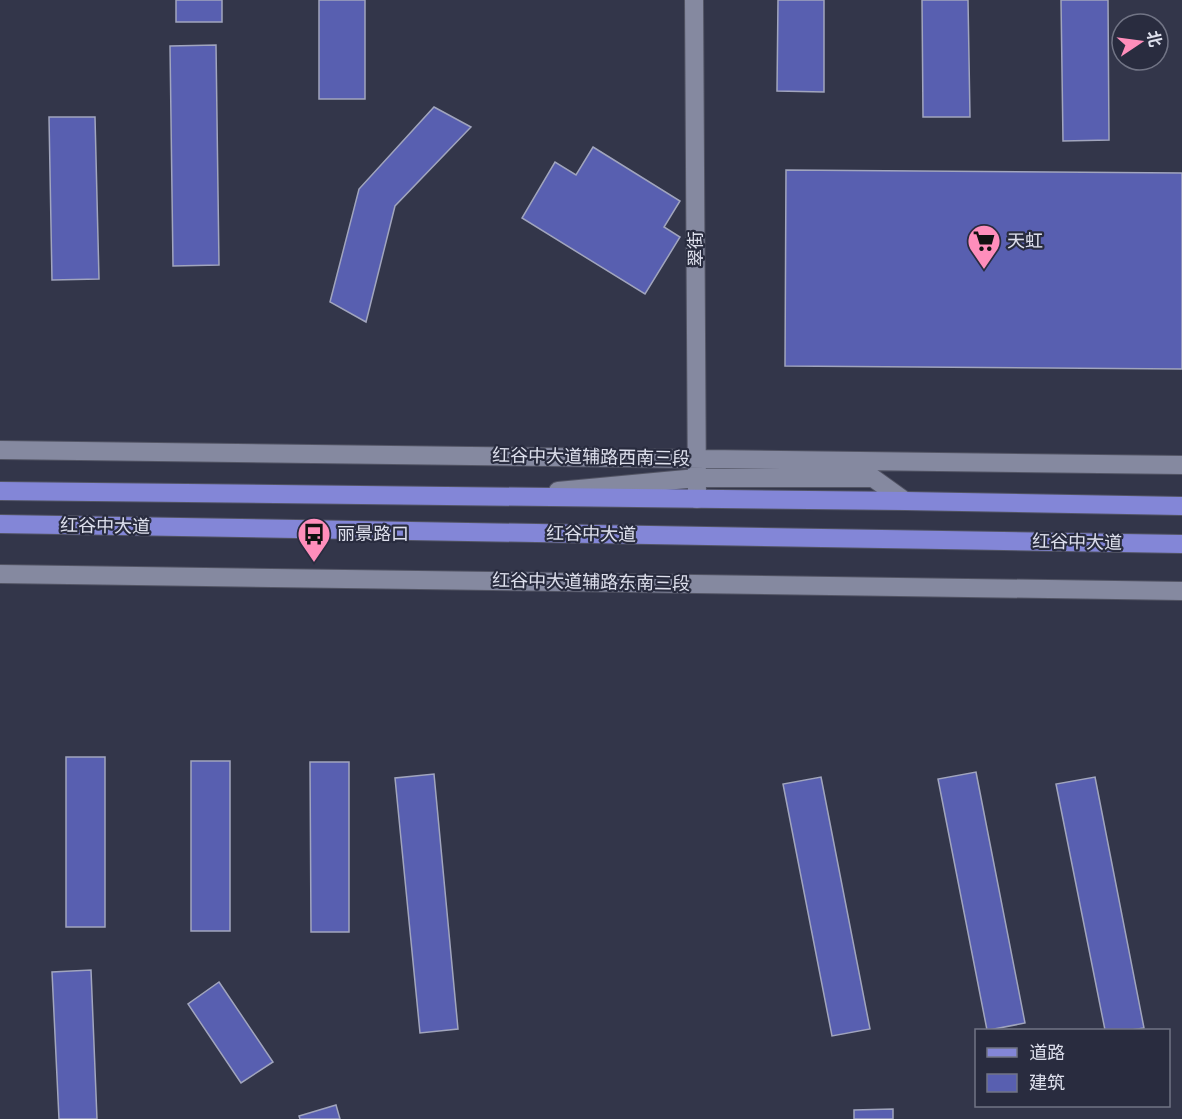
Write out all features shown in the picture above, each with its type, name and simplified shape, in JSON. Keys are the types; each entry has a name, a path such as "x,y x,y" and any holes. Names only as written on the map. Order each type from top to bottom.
{"main road":[{"name":"红谷中大道","path":"3,491 1182,506"},
{"name":"红谷中大道","path":"0,526 1182,544"}],"street":[{"name":"翠街","path":"694,0 697,499"},
{"name":"红谷中大道辅路西南三段","path":"0,450 1182,465"},
{"path":"493,496 697,478 873,478 905,501"},
{"name":"红谷中大道辅路东南三段","path":"0,574 1182,591"}],"building":[{"path":"176,0 222,0 222,22 176,22"},
{"path":"319,0 365,0 365,99 319,99"},
{"path":"778,0 824,0 824,92 777,91"},
{"path":"922,0 968,0 970,117 923,117"},
{"path":"1061,0 1108,0 1109,140 1063,141"},
{"path":"216,45 219,265 173,266 170,46"},
{"path":"434,107 471,127 395,206 366,322 330,302 359,189"},
{"path":"49,117 95,117 99,279 52,280"},
{"path":"593,147 680,201 664,227 680,237 645,294 522,218 555,162 576,175"},
{"name":"天虹","path":"786,170 1182,173 1182,369 785,366"},
{"path":"66,757 105,757 105,927 66,927"},
{"path":"191,761 230,761 230,931 191,931"},
{"path":"310,762 349,762 349,932 311,932"},
{"path":"976,772 1025,1023 987,1029 938,779"},
{"path":"434,774 458,1029 420,1033 395,778"},
{"path":"821,777 870,1029 832,1036 783,784"},
{"path":"1095,777 1144,1028 1105,1029 1056,784"},
{"path":"91,970 97,1119 59,1119 52,972"},
{"path":"219,982 273,1062 241,1083 188,1004"},
{"path":"336,1105 340,1119 300,1119 299,1116"},
{"path":"893,1109 893,1119 854,1119 854,1110"}],"place":[{"name":"天虹","path":"984,270"},
{"name":"丽景路口","path":"314,563"}]}
